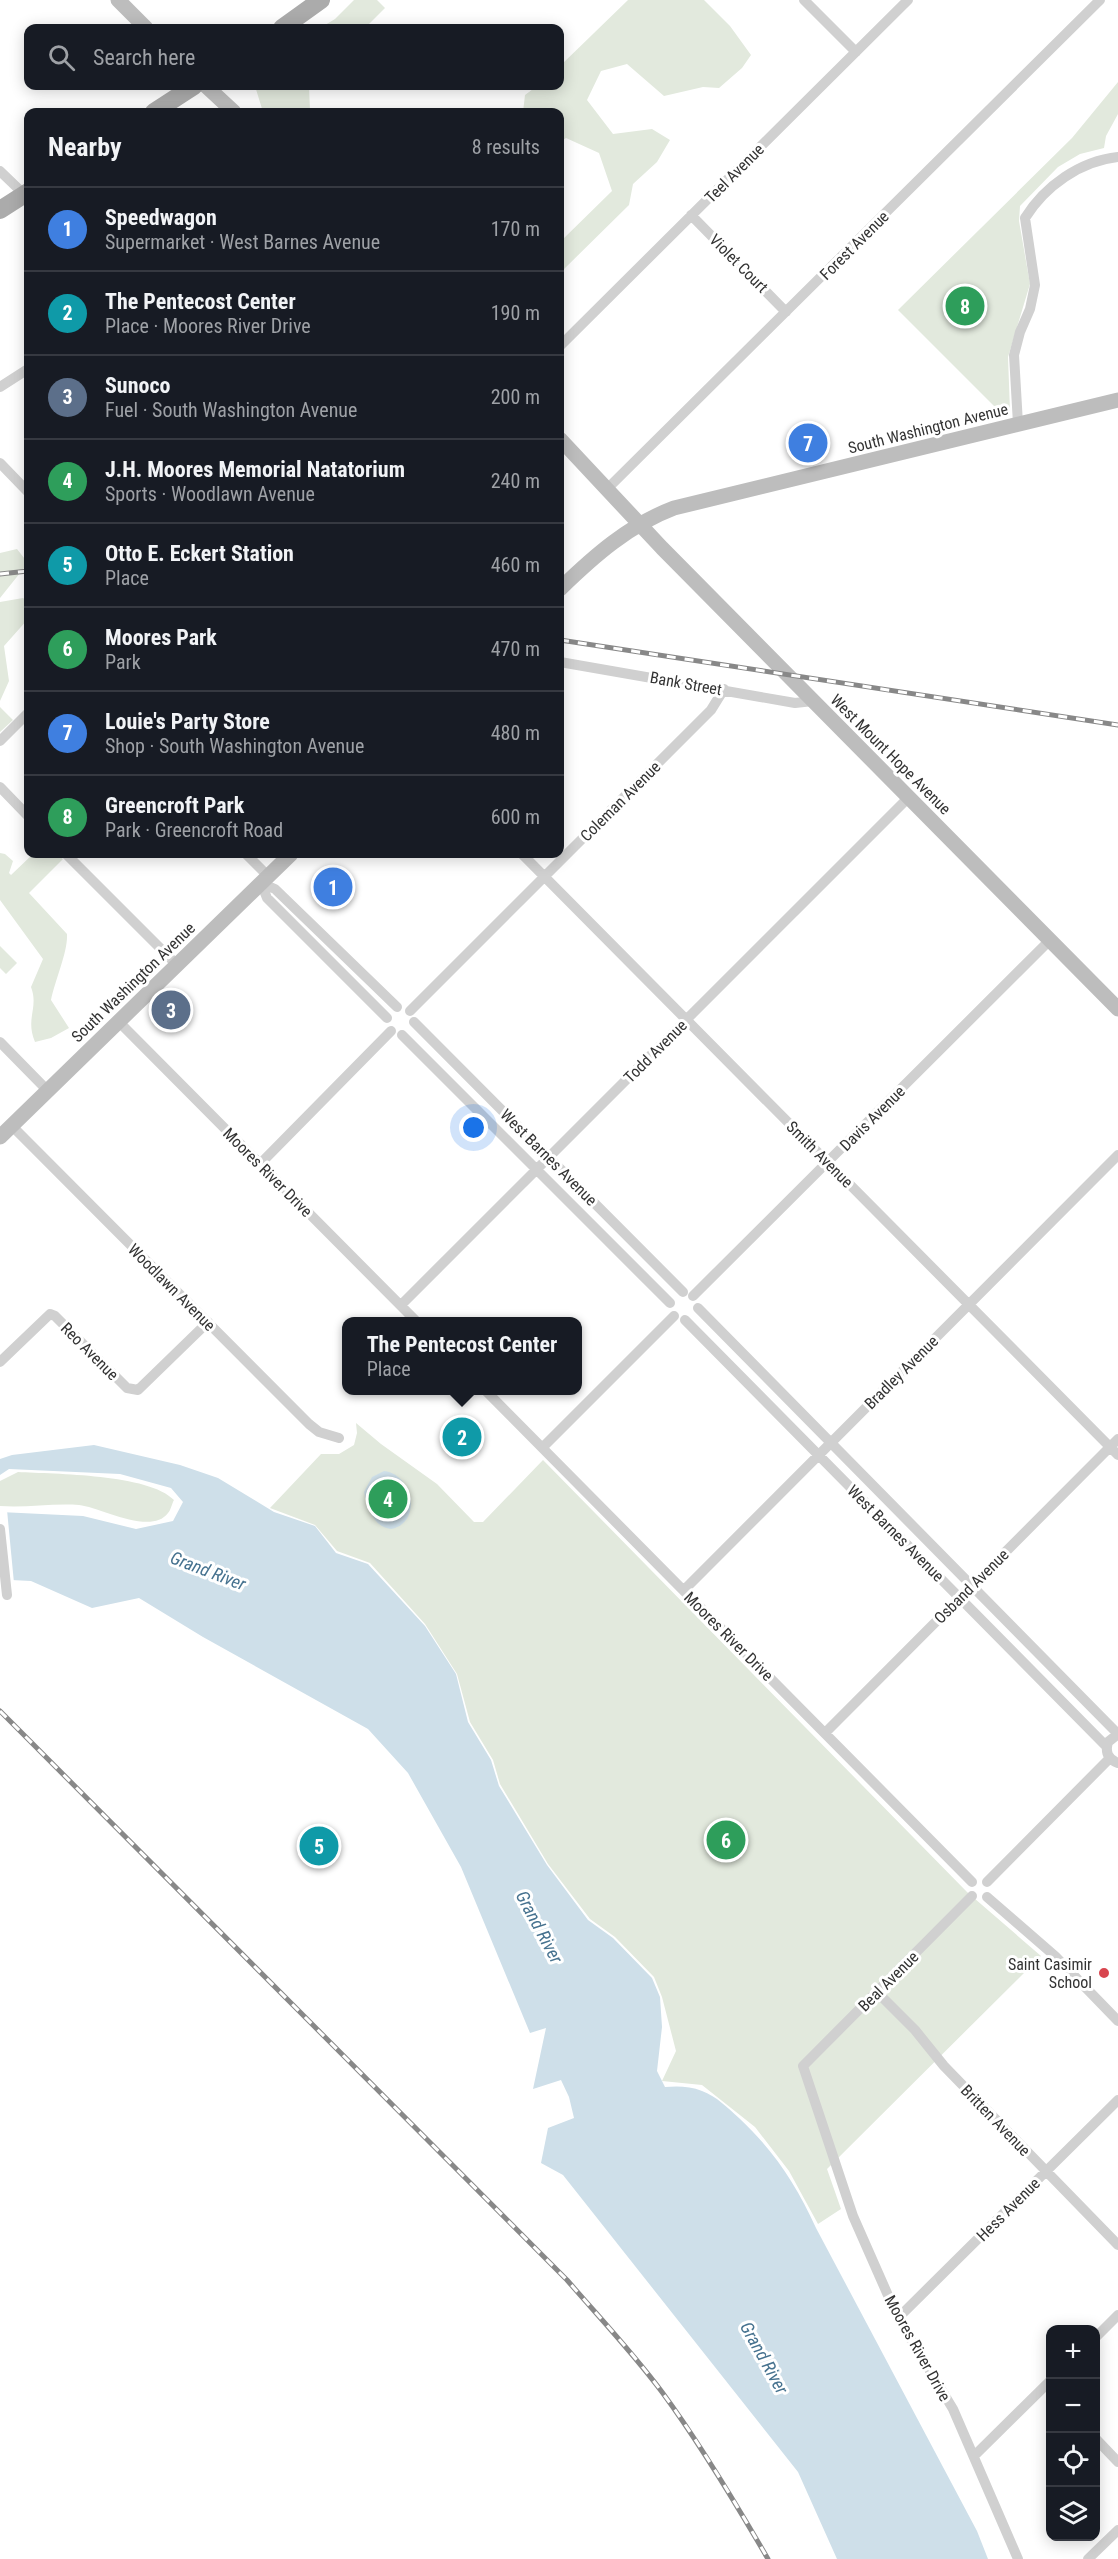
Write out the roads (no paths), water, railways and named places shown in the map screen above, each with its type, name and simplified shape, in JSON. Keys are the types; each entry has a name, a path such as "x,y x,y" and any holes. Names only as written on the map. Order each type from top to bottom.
{"main road":[{"path":"288,24 321,0"},
{"path":"160,108 188,90"},
{"path":"0,210 24,197"}],"street":[{"path":"118,0 142,24"},
{"path":"804,0 856,52"},
{"name":"Teel Avenue","path":"564,342 908,0"},
{"name":"Forest Avenue","path":"607,489 1100,0"},
{"path":"210,90 230,108"},
{"path":"1018,424 1014,355 1020,332 1030,309 1035,285 1025,218 1031,208 1075,170 1093,161 1118,157"},
{"path":"0,171 24,192"},
{"name":"Violet Court","path":"691,215 786,312"},
{"path":"0,387 24,372"},
{"name":"South Washington Avenue","path":"564,585 590,560 639,524 666,511 1118,400"},
{"name":"West Mount Hope Avenue","path":"564,443 639,524 1118,1008"},
{"path":"0,463 24,488"},
{"name":"Bank Street","path":"564,663 795,703 813,701"},
{"name":"Coleman Avenue","path":"564,858 711,710 724,689"},
{"path":"0,741 24,717"},
{"path":"0,787 24,812"},
{"name":"Todd Avenue","path":"401,1305 909,797"},
{"path":"70,858 176,964"},
{"path":"249,858 265,879 397,1007"},
{"name":"South Washington Avenue","path":"0,1137 287,858"},
{"name":"Smith Avenue","path":"526,858 969,1304 1115,1447"},
{"name":"Coleman Avenue","path":"412,1016 564,858"},
{"path":"265,879 267,898 387,1018"},
{"name":"Davis Avenue","path":"688,1294 828,1162 1050,940"},
{"path":"260,1164 397,1033 410,1030 412,1016 404,1007 397,1007 390,1011 387,1018 387,1025 397,1033"},
{"name":"West Barnes Avenue","path":"412,1016 549,1157 688,1294"},
{"name":"Moores River Drive","path":"119,1022 412,1317"},
{"name":"West Barnes Avenue","path":"397,1033 670,1304"},
{"path":"0,1042 47,1090"},
{"name":"Woodlawn Avenue","path":"12,1126 309,1424 319,1432 339,1438"},
{"name":"Bradley Avenue","path":"684,1590 1118,1155"},
{"path":"543,1448 680,1318 695,1315 698,1308 688,1294 675,1296 670,1304 680,1318"},
{"name":"West Barnes Avenue","path":"698,1308 1118,1734"},
{"name":"Reo Avenue","path":"0,1362 50,1314 55,1316 127,1388 138,1390 208,1322"},
{"name":"West Barnes Avenue","path":"680,1318 1106,1746"},
{"name":"Moores River Drive","path":"490,1395 972,1882"},
{"name":"Osband Avenue","path":"825,1733 972,1585 1115,1447"},
{"path":"0,1529 7,1595"},
{"path":"987,1881 1114,1761 1106,1746 1110,1738 1118,1734"},
{"path":"987,1881 977,1879 969,1888 972,1896 978,1900 987,1897"},
{"path":"987,1881 990,1887 987,1897"},
{"name":"Beal Avenue","path":"803,2066 972,1896"},
{"path":"987,1897 1055,1956 1118,2021"},
{"name":"Britten Avenue","path":"877,1992 915,2030 944,2066 1118,2245"},
{"name":"Moores River Drive","path":"803,2066 853,2216 898,2318 953,2409 1018,2559"},
{"name":"Hess Avenue","path":"898,2318 1118,2100"},
{"path":"1100,2332 1118,2315"},
{"path":"974,2456 1046,2389"},
{"path":"1100,2444 1118,2462"},
{"path":"1088,2559 1118,2530"}],"water":[{"name":"Grand River","path":"94,1445 180,1465 218,1478 274,1512 315,1526 336,1553 368,1564 425,1626 456,1674 468,1722 491,1760 499,1786 547,1865 588,1920 613,1938 652,1978 660,1997 662,2027 657,2071 665,2087 693,2088 717,2099 752,2130 783,2169 977,2531 988,2559 837,2559 798,2472 563,2175 541,2163 548,2128 574,2118 569,2097 561,2080 533,2089 546,2028 530,2033 461,1867 408,1773 368,1729 203,1637 139,1598 92,1608 31,1581 11,1580 0,1512 83,1516 136,1529 173,1521 183,1502 171,1488 120,1474 9,1469 0,1475 0,1459 12,1455"},
{"path":"384,1471 402,1480 410,1499 407,1518 401,1525 391,1529 376,1521 364,1492 372,1477"}],"railway":[{"path":"0,574 24,571"},
{"path":"564,641 1118,725"},
{"path":"0,1711 567,2280 628,2349 662,2392 717,2474 768,2559"}],"place":[{"name":"Greencroft Park","path":"965,306"},
{"name":"Louie's Party Store","path":"808,443"},
{"name":"Speedwagon","path":"333,887"},
{"name":"Sunoco","path":"171,1010"},
{"name":"The Pentecost Center","path":"462,1437"},
{"name":"J.H. Moores Memorial Natatorium","path":"388,1499"},
{"name":"Moores Park","path":"726,1840"},
{"name":"Otto E. Eckert Station","path":"319,1846"},
{"name":"Saint Casimir School","path":"1104,1973"}]}
